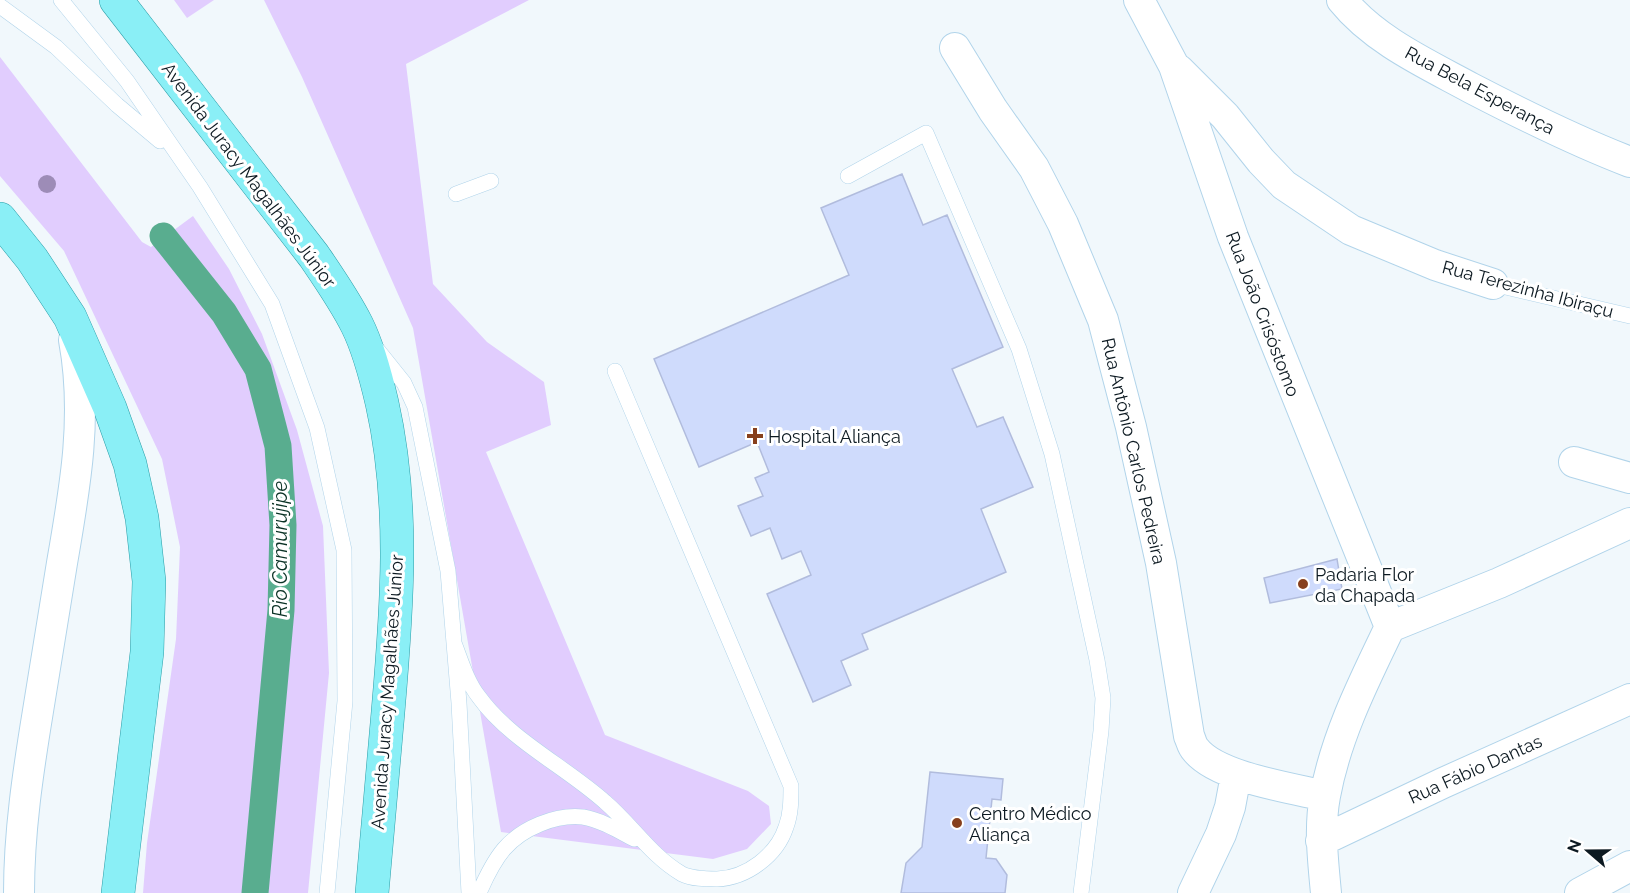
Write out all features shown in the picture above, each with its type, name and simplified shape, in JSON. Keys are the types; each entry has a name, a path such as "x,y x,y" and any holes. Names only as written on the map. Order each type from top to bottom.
{"main road":[{"name":"Avenida Juracy Magalhães Júnior","path":"116,0 314,256 358,327 376,378 387,429 398,544 397,604 372,893"},
{"path":"0,219 32,259 70,317 110,408 130,464 142,518 149,581 147,652 118,893"}],"street":[{"name":"Rua João Crisóstomo","path":"1139,0 1174,66 1233,237 1390,627"},
{"name":"Rua Bela Esperança","path":"1342,0 1383,38 1438,70 1587,146 1630,162"},
{"name":"Rua Antônio Carlos Pedreira","path":"955,48 993,110 1034,168 1063,224 1103,320 1131,427 1161,563 1189,736 1195,749 1209,762 1236,774 1325,796"},
{"name":"Rua Terezinha Ibiraçu","path":"1174,66 1225,116 1284,185 1351,230 1435,266 1493,284"},
{"path":"13,878 74,491 80,437 79,368 70,317"},
{"path":"1574,462 1630,478"},
{"path":"1326,893 1321,841 1325,796 1357,694 1390,627 1499,583 1630,523"},
{"name":"Rua Fábio Dantas","path":"1321,841 1630,699"},
{"path":"1193,893 1221,834 1230,807 1236,774"},
{"path":"1580,893 1630,866"}],"lane":[{"path":"61,0 127,81 200,187 272,304 317,428 344,550 345,701 327,893"},
{"path":"0,6 56,47 117,105 174,152"},
{"path":"848,176 926,133 1019,349 1052,454 1097,660 1103,698 1081,893"},
{"path":"456,194 491,181"},
{"name":"Rua Terezinha Ibiraçu","path":"1493,284 1630,316"},
{"path":"358,327 404,383 415,407 448,571 469,893"},
{"path":"454,643 478,697 499,719 606,802 644,843 683,875 702,879 726,878 746,872 766,858 780,842 790,808 791,786 615,371"},
{"path":"479,893 488,873 505,847 531,828 561,817 584,818 608,826 644,843"}],"shaded area":[{"path":"174,0 214,0 187,18"},
{"path":"264,0 529,0 406,64 433,284 487,342 544,382 551,425 486,452 605,735 748,791 769,806 771,824 747,849 713,859 501,832 413,328 302,77"},
{"path":"0,57 142,242 151,247 193,216 229,269 262,334 297,430 323,526 329,673 308,893 143,893 147,843 176,639 180,547 162,459 64,251 0,176"}],"building":[{"name":"Hospital Aliança","path":"902,174 923,225 947,215 1003,347 952,369 977,427 1003,417 1033,487 981,509 1006,572 862,634 868,649 841,661 851,685 813,702 767,594 811,575 801,551 782,559 770,528 751,536 738,506 763,496 755,478 769,472 757,442 699,467 654,359 849,275 821,208"},
{"name":"Padaria Flor da Chapada","path":"1337,559 1342,589 1270,603 1264,578"},
{"name":"Centro Médico Aliança","path":"930,772 1003,779 1001,800 992,799 986,858 996,859 1007,875 1005,893 901,893 906,863 922,847"}],"waterway":[{"name":"Rio Camurujipe","path":"163,236 224,313 258,369 278,446 283,525 281,610 255,893"}],"place":[{"name":"Hospital Aliança","path":"755,436"},
{"name":"Padaria Flor da Chapada","path":"1303,584"},
{"name":"Centro Médico Aliança","path":"957,823"}]}
